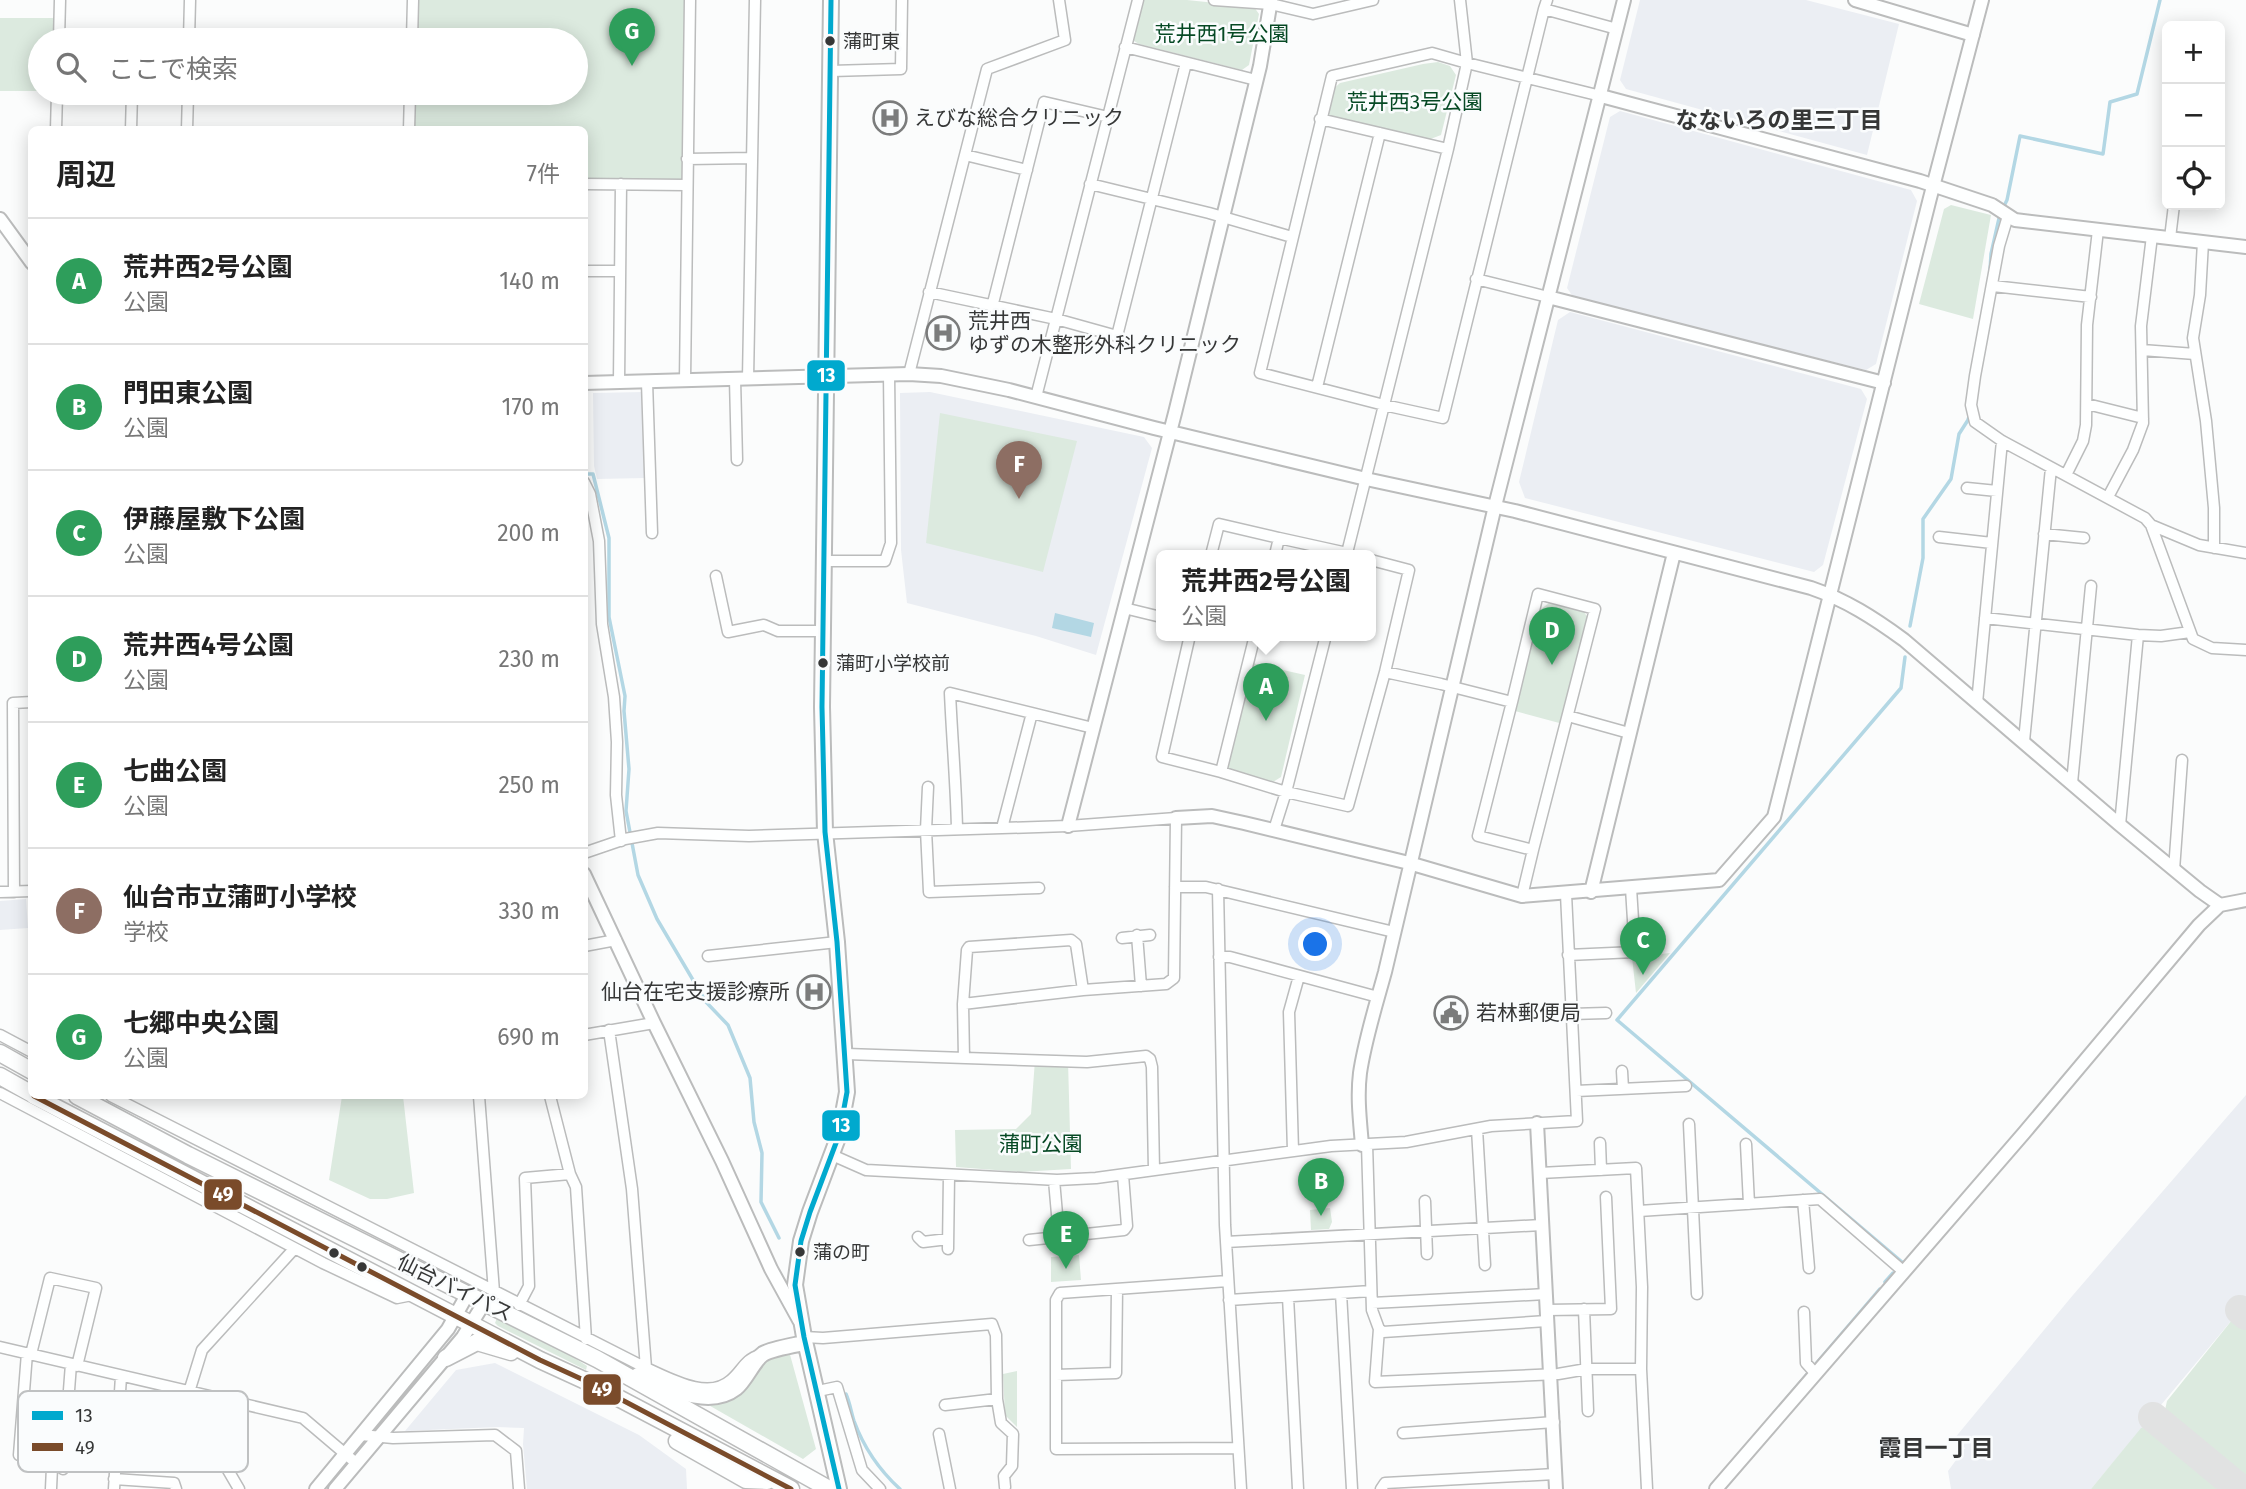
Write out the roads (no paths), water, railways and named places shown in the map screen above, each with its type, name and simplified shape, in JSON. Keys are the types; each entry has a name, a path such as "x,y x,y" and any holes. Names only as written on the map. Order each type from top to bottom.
{"highway":[{"path":"0,1053 28,1069"},
{"name":"仙台バイパス","path":"0,1076 28,1092"},
{"name":"仙台バイパス","path":"41,1099 662,1421 663,1433 746,1480 773,1481 791,1489"},
{"name":"仙台バイパス","path":"82,1099 467,1295 489,1298 829,1489"},
{"path":"446,1358 477,1342 540,1360"}],"main road":[{"path":"831,0 822,707 825,832 846,1055 846,1102 839,1135 810,1212 798,1253 795,1285 803,1334 839,1489"},
{"path":"597,1359 684,1392 713,1397 725,1395 735,1388 762,1354 803,1334"}],"street":[{"path":"59,28 60,0"},
{"path":"189,28 190,0"},
{"path":"412,28 413,0"},
{"path":"685,380 690,0"},
{"path":"737,460 752,158 755,0"},
{"path":"831,71 901,69 902,0"},
{"path":"909,374 987,69 1065,40 1059,0"},
{"path":"1036,397 1138,0"},
{"path":"1215,0 1271,2 1313,14 1373,0"},
{"path":"1350,550 1467,62 1460,0"},
{"path":"1624,0 1495,506 1360,1073 1359,1098 1372,1303 1379,1329 1375,1382 1551,1374 1587,1369 1641,1369"},
{"path":"1854,0 1973,35"},
{"path":"588,852 623,840 657,833 749,836 1068,827 1212,816 1409,863 1522,896 1719,880 1774,817 1982,0"},
{"path":"1068,827 1256,80 1271,2"},
{"path":"1616,29 1545,5 1527,77 1476,279 1443,418 1260,373 1332,76 1432,53 1527,77 1601,96 1933,186 2004,212 2015,220 2246,247"},
{"path":"1125,47 1256,80"},
{"path":"929,292 1056,319 1117,336 1186,63"},
{"path":"992,307 1045,102 1108,117"},
{"path":"56,126 57,105"},
{"path":"131,126 132,105"},
{"path":"187,126 188,105"},
{"path":"409,126 410,105"},
{"path":"1321,119 1448,149"},
{"path":"1317,387 1380,133"},
{"path":"965,155 1027,170"},
{"path":"687,159 752,158"},
{"path":"588,184 686,185"},
{"path":"619,382 621,184"},
{"path":"1090,184 1292,237"},
{"path":"2170,238 2173,210"},
{"path":"2004,212 1971,405 1975,422 2002,441 2145,518 2151,525 2193,639 2212,648 2246,650"},
{"path":"0,219 28,258"},
{"path":"2066,475 2083,441 2087,404 2087,325 2098,230"},
{"path":"2108,497 2140,436 2143,418 2142,314 2152,236"},
{"path":"2203,242 2200,295 2193,338 2206,421 2214,508 2214,548"},
{"path":"588,271 620,271"},
{"path":"1476,279 1884,383"},
{"path":"1993,286 2091,297"},
{"path":"2142,350 2195,354"},
{"path":"824,561 885,561 891,543 889,374"},
{"path":"588,383 909,374 982,383 1169,432 1366,479 1495,506 1830,595 1881,623 2174,870 2220,905"},
{"path":"647,383 652,533"},
{"path":"2087,404 2143,418"},
{"path":"1977,703 2002,441"},
{"path":"2024,741 2051,468"},
{"path":"1967,489 1997,491"},
{"path":"588,494 599,541 602,624 614,697 616,795 623,840"},
{"path":"1212,550 1220,524 1332,550"},
{"path":"2151,525 2199,545 2246,553"},
{"path":"2044,534 2084,538"},
{"path":"1939,537 1992,543"},
{"path":"1276,550 1279,538"},
{"path":"1591,891 1674,552"},
{"path":"1189,641 1162,757 1286,792 1348,806 1385,672 1409,570 1376,561"},
{"path":"716,576 729,632 764,625 778,631 823,631"},
{"path":"2072,783 2091,586"},
{"path":"1522,896 1595,609 1538,594 1478,836 1533,850"},
{"path":"1124,608 1156,616"},
{"path":"1986,618 2138,635 2161,636 2190,632"},
{"path":"2120,825 2138,635"},
{"path":"1221,772 1254,641"},
{"path":"1274,830 1324,641"},
{"path":"1385,672 1512,702"},
{"path":"957,829 950,693 1093,728"},
{"path":"14,892 13,703 28,702"},
{"path":"1002,828 1031,713"},
{"path":"1569,716 1629,733"},
{"path":"2174,870 2182,760"},
{"path":"928,787 926,830 929,892 1039,888"},
{"path":"963,1004 1083,990 1166,984 1174,978 1176,818"},
{"path":"588,882 803,1334 823,1338 992,1324 996,1335 997,1399 1001,1423 1013,1434 1012,1466 1004,1476 1005,1487"},
{"path":"1175,887 1218,889 1394,932"},
{"path":"1568,955 1635,952 1631,888"},
{"path":"1218,889 1226,1242 1241,1489"},
{"path":"0,892 28,891"},
{"path":"832,1155 866,1170 1054,1180 1122,1175 1293,1151 1406,1142 1477,1129 1577,1121 1566,894"},
{"path":"1716,1489 1811,1369 1903,1271 2024,1133 2199,925 2220,905 2246,900"},
{"path":"1122,938 1150,934"},
{"path":"1137,935 1141,986"},
{"path":"588,945 616,940"},
{"path":"964,1058 963,1004 969,947 1071,940 1076,944 1083,990"},
{"path":"708,956 837,942"},
{"path":"1219,957 1230,957 1378,997"},
{"path":"1293,1151 1289,1012 1299,976"},
{"path":"1571,1014 1606,1013"},
{"path":"588,1034 654,1023"},
{"path":"610,1030 632,1189 646,1368"},
{"path":"0,1035 28,1050"},
{"path":"846,1055 1087,1062 1146,1056 1152,1067 1154,1170"},
{"path":"1622,1071 1623,1089"},
{"path":"1576,1091 1686,1086"},
{"path":"0,1093 294,1249 383,1293 397,1298 416,1295"},
{"path":"117,1099 489,1298 519,1305 646,1368 689,1385 705,1389 726,1384 748,1360 762,1354"},
{"path":"335,1489 446,1358 489,1298 479,1099"},
{"path":"551,1099 570,1174 576,1187 586,1339"},
{"path":"1537,1123 1556,1489"},
{"path":"1689,1124 1697,1294"},
{"path":"1477,1129 1485,1265"},
{"path":"1600,1143 1601,1170"},
{"path":"1746,1144 1749,1203"},
{"path":"1540,1173 1636,1168 1647,1489"},
{"path":"519,1305 529,1286 525,1178 570,1174"},
{"path":"918,1237 923,1242 948,1244 949,1175"},
{"path":"1029,1240 1124,1230 1127,1226 1122,1175"},
{"path":"1054,1180 1059,1237"},
{"path":"1379,1329 1383,1332 1584,1309 1611,1309 1606,1197"},
{"path":"1639,1211 1820,1199 1903,1271"},
{"path":"1803,1200 1809,1268"},
{"path":"1425,1201 1427,1254"},
{"path":"1226,1242 1542,1225"},
{"path":"189,1391 202,1350 241,1304 294,1249"},
{"path":"25,1391 29,1354 50,1278 96,1288 74,1365 70,1391"},
{"path":"1228,1281 1060,1293 1056,1300 1056,1449 1238,1448"},
{"path":"1056,1375 1116,1373 1117,1289"},
{"path":"1229,1300 1371,1291"},
{"path":"1341,1293 1352,1489"},
{"path":"1372,1303 1546,1294"},
{"path":"316,1489 440,1339 467,1295"},
{"path":"1288,1297 1298,1489"},
{"path":"1584,1309 1588,1411"},
{"path":"1804,1312 1811,1369"},
{"path":"0,1347 185,1391"},
{"path":"120,1391 121,1376"},
{"path":"818,1391 837,1387 862,1471 880,1489"},
{"path":"945,1405 997,1399"},
{"path":"248,1406 303,1418 356,1463"},
{"path":"1402,1433 1554,1422"},
{"path":"360,1435 378,1437 495,1434 516,1451 519,1489"},
{"path":"939,1434 950,1489"},
{"path":"51,1489 56,1472"},
{"path":"229,1472 239,1489"},
{"path":"1381,1489 1385,1483 1555,1474"},
{"path":"114,1484 174,1483 176,1489"}],"water":[{"path":"1055,613 1094,623 1091,637 1052,628"}],"waterway":[{"path":"1990,271 1991,254 2000,214 2007,200 2020,136 2103,154 2110,102 2137,94 2160,0"},
{"path":"1910,626 1923,558 1923,519 1951,479 1959,434 1970,413"},
{"path":"588,474 593,474 609,538 609,617 625,696 629,769 626,811 638,875 657,919 706,1002 728,1025 750,1078 754,1122 762,1153 761,1202 779,1238"},
{"path":"1902,1262 1617,1020 1901,688 1905,657"},
{"path":"1885,1282 1893,1273"},
{"path":"1774,1413 1880,1289"},
{"path":"846,1394 854,1421 867,1449 878,1466 900,1489"}],"place":[{"name":"蒲町東","path":"830,41"},
{"name":"七郷中央公園","path":"632,66"},
{"name":"えびな総合クリニック","path":"890,118"},
{"name":"荒井西 ゆずの木整形外科クリニック","path":"943,333"},
{"name":"仙台市立蒲町小学校","path":"1019,499"},
{"name":"蒲町小学校前","path":"823,663"},
{"name":"荒井西4号公園","path":"1552,665"},
{"name":"荒井西2号公園","path":"1266,721"},
{"name":"伊藤屋敷下公園","path":"1643,975"},
{"name":"仙台在宅支援診療所","path":"814,992"},
{"name":"若林郵便局","path":"1451,1013"},
{"name":"門田東公園","path":"1321,1216"},
{"name":"蒲の町","path":"800,1252"},
{"name":"七曲公園","path":"1066,1269"}],"district":[{"name":"なないろの里三丁目","path":"1779,120"},
{"name":"霞目一丁目","path":"1936,1448"}],"park label":[{"name":"荒井西1号公園","path":"1222,34"},
{"name":"荒井西3号公園","path":"1415,102"},
{"name":"蒲町公園","path":"1041,1144"}]}
